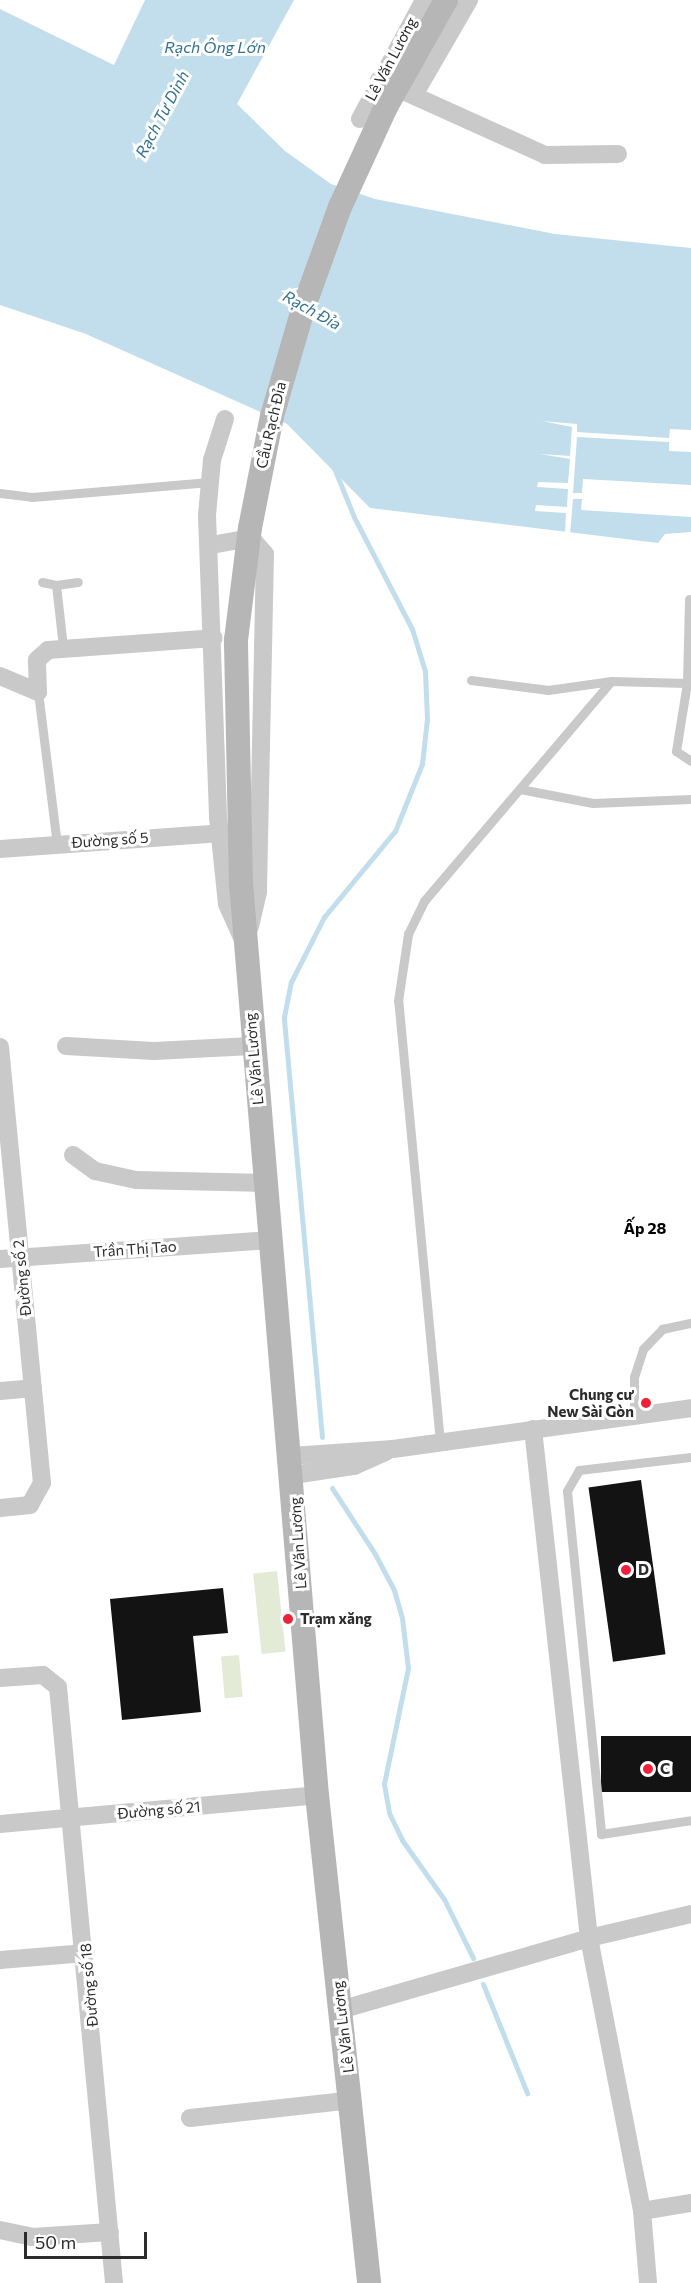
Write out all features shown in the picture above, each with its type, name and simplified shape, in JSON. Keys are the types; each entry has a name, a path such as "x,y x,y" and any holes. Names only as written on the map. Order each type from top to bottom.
{"main road":[{"name":"Cầu Rạch Đỉa","path":"241,883 236,640 250,528 272,416 303,309 340,207 386,107 446,0"},
{"name":"Lê Văn Lương","path":"241,883 252,1046 292,1465 317,1795 352,2100 369,2283"}],"street":[{"name":"Lê Văn Lương","path":"360,119 424,0"},
{"path":"414,95 469,0"},
{"path":"379,80 545,155 618,154"},
{"name":"Lê Văn Lương","path":"225,418 209,482 221,833 227,904 246,947"},
{"name":"Lê Văn Lương","path":"211,545 251,538 265,554 258,892 246,947"},
{"path":"0,676 38,692 37,660 48,650 63,647 214,638"},
{"name":"Đường số 5","path":"0,849 221,833"},
{"path":"66,1046 154,1051 252,1046"},
{"name":"Đường số 2","path":"0,1047 42,1483 30,1505 0,1508"},
{"path":"73,1155 95,1171 136,1180 264,1183"},
{"name":"Trần Thị Tao","path":"0,1259 270,1240"},
{"path":"0,1391 33,1388"},
{"path":"292,1465 440,1442 691,1408"},
{"path":"533,1429 589,1938 642,2211 648,2283"},
{"name":"Đường số 18","path":"0,1678 43,1675 58,1687 86,1953 114,2283"},
{"name":"Đường số 21","path":"0,1824 317,1795"},
{"path":"340,2010 589,1938 691,1914"},
{"path":"0,1960 86,1953"},
{"path":"190,2118 352,2100"},
{"path":"642,2211 691,2203"},
{"path":"0,2230 32,2238 110,2232"}],"lane":[{"path":"0,494 32,497 209,482"},
{"path":"42,582 56,585 78,582"},
{"path":"56,585 63,647"},
{"path":"689,599 689,683 676,751 691,761"},
{"path":"471,680 548,690 611,681 689,683"},
{"path":"440,1442 398,1001 400,968 408,934 424,901 611,681"},
{"path":"38,692 57,844"},
{"path":"519,789 593,803 691,799"},
{"path":"634,1415 634,1377 643,1349 662,1329 691,1323"},
{"path":"691,1456 579,1470 567,1491 601,1834 691,1820"}],"green space":[{"path":"277,1571 285,1652 262,1654 253,1574"},
{"path":"239,1655 243,1697 225,1698 221,1657"}],"water":[{"path":"145,0 294,0 237,104 285,151 331,184 375,199 555,234 691,248 691,532 665,534 658,543 370,508 287,424 86,334 0,305 0,9 114,65"}],"pier":[{"path":"542,421 577,424 577,432 669,438 670,429 691,430 691,452 669,451 669,442 577,437 573,493 582,493 583,479 691,485 691,517 581,510 582,499 573,499 570,534 565,533 566,513 535,511 536,505 567,507 568,489 537,487 538,482 568,483 570,459 540,454 570,456 572,427"}],"building":[{"name":"D","path":"641,1480 665,1654 613,1662 589,1487"},
{"path":"223,1588 228,1633 193,1636 201,1712 122,1720 110,1599"},
{"name":"C","path":"601,1736 691,1736 691,1792 601,1792"}],"waterway":[{"path":"322,1437 284,1017 291,982 324,917 395,831 422,764 427,719 425,671 412,629 354,517 334,468"},
{"path":"332,1488 375,1554 394,1590 402,1618 408,1668 384,1784 389,1813 402,1840 444,1899 473,1958"},
{"path":"483,1984 527,2093"}],"place":[{"name":"Chung cư New Sài Gòn","path":"646,1403"},
{"name":"D","path":"626,1570"},
{"name":"Trạm xăng","path":"288,1619"},
{"name":"C","path":"648,1769"}],"district":[{"name":"Ấp 28","path":"645,1228"}],"water label":[{"name":"Rạch Ông Lớn","path":"215,47"},
{"name":"Rạch Tư Dinh","path":"162,114"},
{"name":"Rạch Đỉa","path":"312,310"}]}
